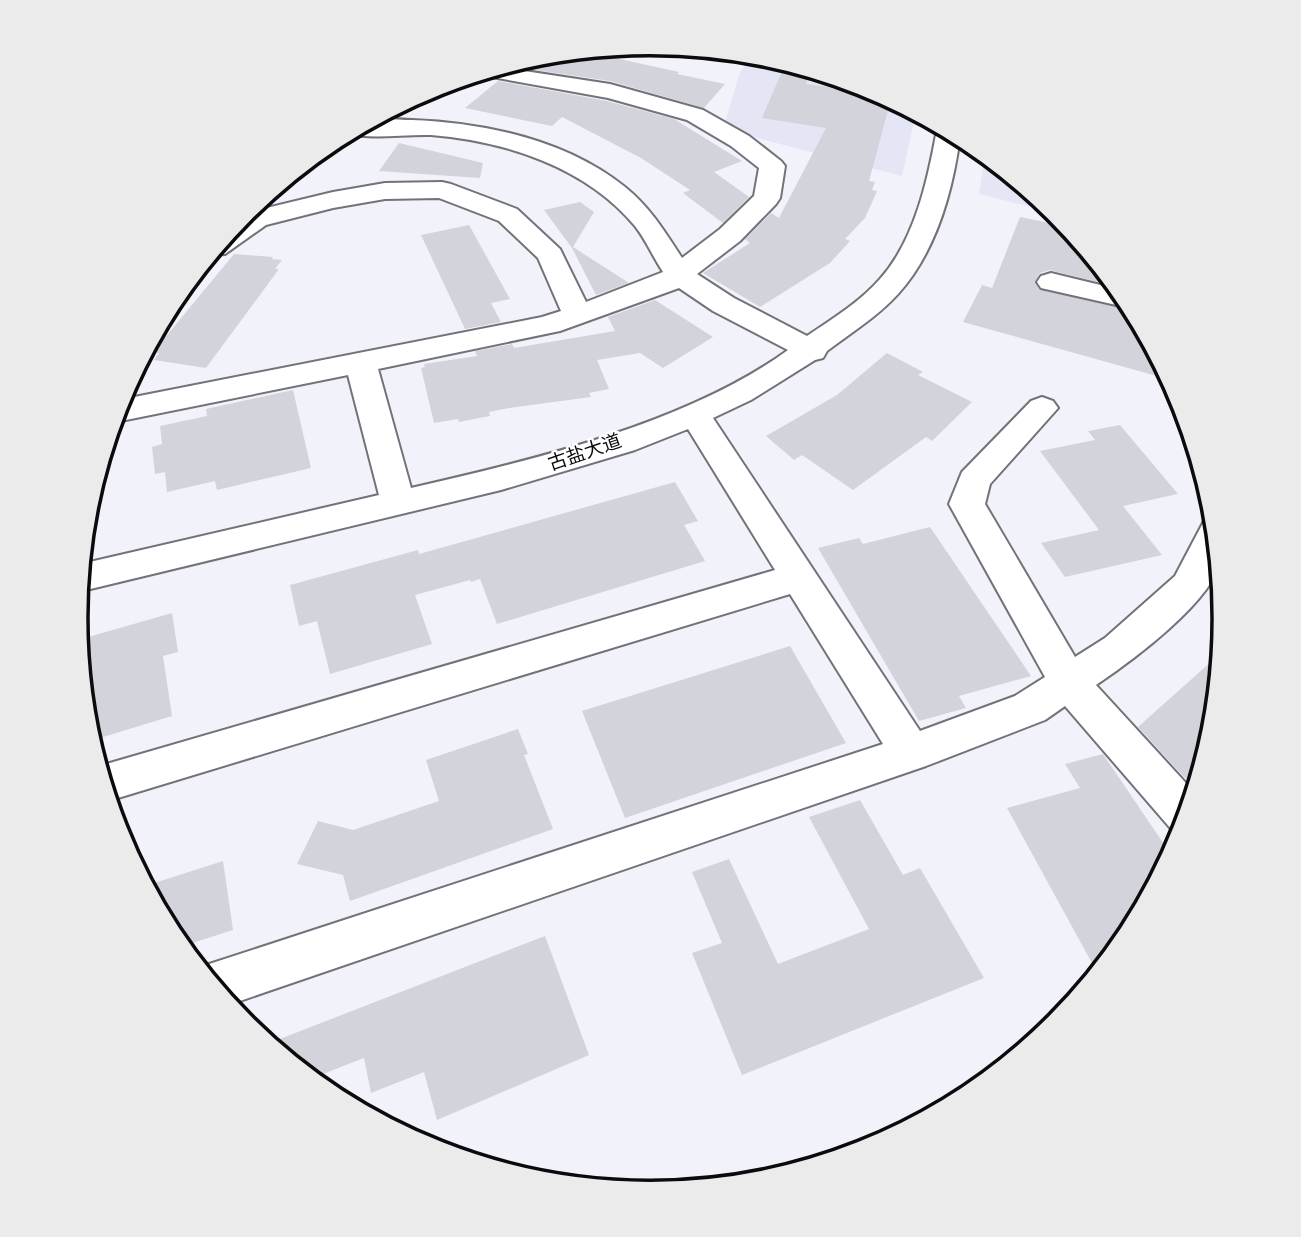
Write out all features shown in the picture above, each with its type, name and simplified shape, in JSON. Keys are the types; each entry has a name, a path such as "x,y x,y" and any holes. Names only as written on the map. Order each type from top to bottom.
{"street":[{"path":"129,408 549,325 668,282 730,235 767,198 772,166 740,141 695,116 610,91 507,75"},
{"path":"378,127 465,132 531,147 598,177 643,219 680,273 709,295 812,351"},
{"name":"古盐大道","path":"90,576 555,465 695,415 812,351 891,284 915,246 936,191 947,141"},
{"path":"253,221 333,200 385,191 442,190 508,215 550,255 577,314"},
{"path":"1051,282 1111,297"},
{"path":"361,363 398,503"},
{"path":"1042,408 974,480 967,504 1069,682 1180,807"},
{"path":"695,415 911,753"},
{"path":"222,983 911,753 1030,708 1119,649 1189,586 1208,547"},
{"path":"112,781 797,578"}],"shaded area":[{"path":"745,65 796,75 866,99 914,122 902,176 723,129 739,75"},
{"path":"983,165 1034,208 979,194"}],"building":[{"path":"612,57 725,84 704,108 610,81 531,69"},
{"path":"782,72 808,79 806,84 835,88 888,109 869,181 875,182 872,190 877,191 865,218 845,239 850,241 830,263 760,307 703,273 750,243 745,239 771,213 779,218 826,128 762,118"},
{"path":"498,81 607,101 674,119 742,161 714,172 749,197 723,223 683,193 690,190 641,158 562,117 552,126 465,108"},
{"path":"399,143 483,163 480,178 379,171"},
{"path":"580,202 594,212 573,247 629,283 596,295 572,248 544,210"},
{"path":"1020,217 1050,223 1102,283 1050,270 1040,273 1035,281 1039,289 1119,307 1158,376 963,322 982,285 992,288"},
{"path":"469,225 510,299 491,303 501,322 465,329 421,235"},
{"path":"234,254 282,260 275,269 279,269 206,368 154,360 159,353 155,352"},
{"path":"655,300 713,337 663,368 640,353 597,360 609,389 589,393 591,397 509,408 489,412 490,416 459,422 458,419 434,423 421,368 425,367 424,364 477,356 475,351 512,344 514,348 615,331 608,317"},
{"path":"887,353 923,372 918,375 972,402 932,441 926,437 853,490 802,455 794,460 766,436 837,395"},
{"path":"293,390 311,468 217,490 215,481 167,492 165,472 155,474 152,447 162,444 160,426 207,416 206,409"},
{"path":"1120,425 1178,494 1123,506 1162,555 1065,577 1041,543 1099,530 1040,451 1095,440 1088,431"},
{"path":"675,482 698,521 684,525 705,561 497,624 480,579 415,595 432,644 330,674 317,621 299,626 290,585 418,550 419,554"},
{"path":"930,527 1031,676 959,696 966,708 919,721 818,548 859,538 863,544"},
{"path":"172,613 178,652 163,656 172,716 101,738 93,692 89,637"},
{"path":"790,646 846,743 625,818 582,711"},
{"path":"1211,662 1202,728 1189,781 1138,727"},
{"path":"518,729 528,754 524,755 553,829 350,901 343,875 297,864 318,821 353,830 439,801 426,760"},
{"path":"1103,754 1165,845 1138,900 1093,965 1007,808 1080,788 1065,764"},
{"path":"860,800 903,875 920,868 984,978 742,1075 692,953 722,943 692,872 729,859 778,964 869,929 809,817"},
{"path":"223,861 233,930 192,943 154,883"},
{"path":"545,936 589,1055 437,1120 424,1072 371,1093 364,1058 322,1074 278,1040"}]}
